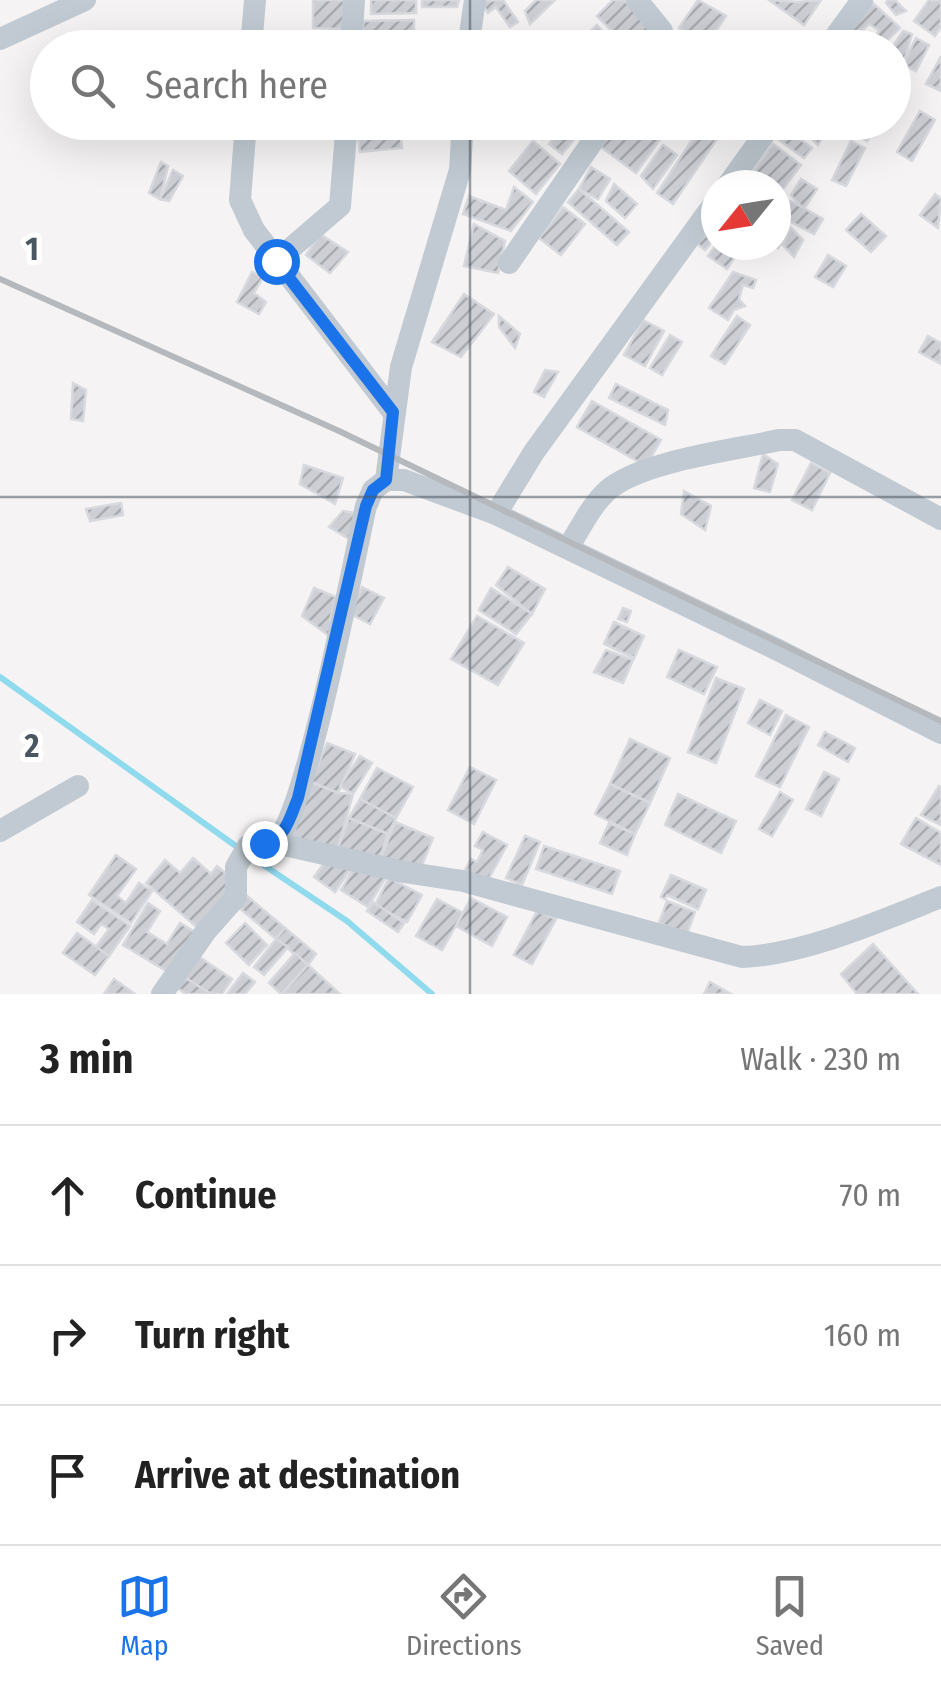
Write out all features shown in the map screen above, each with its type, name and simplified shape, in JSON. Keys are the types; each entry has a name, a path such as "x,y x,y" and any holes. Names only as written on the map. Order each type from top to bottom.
{"street":[{"path":"0,39 85,0"},
{"path":"253,30 255,0"},
{"path":"352,30 354,0"},
{"path":"471,30 475,0"},
{"path":"637,0 661,30"},
{"path":"840,30 862,0"},
{"path":"245,140 240,200 254,230 393,412"},
{"path":"276,261 340,206 346,140"},
{"path":"386,480 401,367 460,170 462,140"},
{"path":"509,263 594,140"},
{"path":"739,170 760,140"},
{"path":"496,514 534,452 701,222"},
{"path":"568,548 609,489 629,478 682,460 779,440 795,440 941,519"},
{"path":"162,994 206,931 236,897 236,867 260,844 286,828 298,798 366,506 373,490 386,480 404,480 496,514 941,733"},
{"path":"0,831 78,786"},
{"path":"260,844 463,882 742,957 762,956 847,932 941,898"}],"building":[{"path":"313,0 344,0 343,29 313,28"},
{"path":"371,0 416,0 416,13 371,14"},
{"path":"422,0 459,0 457,7 422,7"},
{"path":"503,0 518,22 510,27 496,7 488,13 480,1"},
{"path":"536,0 555,0 530,24 525,11"},
{"path":"613,0 624,0 653,29 611,30 597,16"},
{"path":"698,0 726,16 717,30 679,28"},
{"path":"769,0 798,2 821,0 804,25"},
{"path":"895,0 906,11 896,15 886,3"},
{"path":"929,0 941,0 941,27 935,36 914,21"},
{"path":"873,3 900,28 879,30 869,24 863,30 848,30"},
{"path":"414,20 414,30 363,30 363,21"},
{"path":"916,38 929,45 916,71 911,69 911,48"},
{"path":"941,56 941,91 926,84"},
{"path":"920,111 935,120 912,161 897,152 904,140 911,140 911,127"},
{"path":"358,140 401,140 402,148 360,152"},
{"path":"552,140 573,140 562,154 549,144"},
{"path":"606,140 660,140 636,173 601,147"},
{"path":"692,140 716,140 673,204 657,193"},
{"path":"779,140 801,140 812,148 804,158"},
{"path":"533,141 560,164 536,194 509,171"},
{"path":"851,141 865,148 846,186 832,180"},
{"path":"773,144 801,165 791,178 791,170 754,170"},
{"path":"663,145 677,155 653,189 641,176"},
{"path":"161,162 168,166 160,199 149,193"},
{"path":"591,167 610,179 598,199 579,189"},
{"path":"173,170 183,176 169,201 160,199"},
{"path":"801,179 817,189 804,209 791,195"},
{"path":"614,184 637,204 625,218 606,201"},
{"path":"514,187 533,202 511,231 463,214 469,196 506,210"},
{"path":"579,189 629,232 617,245 568,202"},
{"path":"935,194 941,199 938,228 920,215"},
{"path":"791,201 823,219 814,234 791,222"},
{"path":"563,207 585,224 561,255 539,238"},
{"path":"861,214 886,236 871,252 846,230"},
{"path":"474,224 505,241 498,273 464,266"},
{"path":"791,228 803,240 794,257 791,254"},
{"path":"320,234 348,252 330,273 306,255"},
{"path":"828,255 846,266 833,287 815,277"},
{"path":"714,260 733,260 727,269"},
{"path":"252,272 263,277 254,293 266,302 259,314 237,302"},
{"path":"733,272 756,280 753,288 743,285 739,299 745,306 734,310 728,320 709,308"},
{"path":"464,294 494,314 461,357 432,342"},
{"path":"499,316 520,334 515,348 499,327"},
{"path":"737,316 750,325 725,364 711,356"},
{"path":"643,320 664,331 645,366 624,355"},
{"path":"670,335 682,342 662,375 650,368"},
{"path":"928,336 941,343 941,364 919,352"},
{"path":"545,370 558,372 544,397 534,392"},
{"path":"73,383 86,390 83,421 71,419"},
{"path":"616,384 668,410 665,425 609,398"},
{"path":"592,401 661,440 646,466 577,427"},
{"path":"763,454 778,464 770,492 754,488"},
{"path":"811,463 830,473 812,510 792,500"},
{"path":"304,465 343,478 335,504 300,484"},
{"path":"684,491 711,506 705,530 681,514"},
{"path":"121,503 123,515 90,521 86,509"},
{"path":"343,511 359,514 349,539 329,527"},
{"path":"508,567 545,589 532,614 496,585"},
{"path":"362,587 384,598 370,624 351,614"},
{"path":"314,588 336,597 330,620 333,626 328,635 302,616"},
{"path":"491,588 532,614 516,634 479,610"},
{"path":"623,608 631,611 627,622 618,619"},
{"path":"477,616 524,643 498,685 451,659"},
{"path":"614,622 644,636 634,658 604,644"},
{"path":"606,650 633,660 623,683 594,672"},
{"path":"679,650 717,667 704,694 667,677"},
{"path":"716,678 744,689 716,763 688,752"},
{"path":"760,700 782,711 770,735 748,723"},
{"path":"786,715 809,727 780,787 756,776"},
{"path":"825,732 855,748 848,762 818,745"},
{"path":"630,739 670,758 650,803 610,784"},
{"path":"327,743 355,754 338,793 311,782"},
{"path":"360,756 372,763 353,794 340,786"},
{"path":"470,767 496,780 474,824 448,810"},
{"path":"377,768 413,787 396,818 360,799"},
{"path":"824,772 839,779 821,816 806,809"},
{"path":"311,782 338,793 353,794 337,851 292,838"},
{"path":"610,784 650,803 635,834 595,814"},
{"path":"941,787 941,825 921,815"},
{"path":"780,792 793,800 772,836 759,829"},
{"path":"678,794 736,821 721,853 665,825"},
{"path":"360,799 396,818 388,834 349,818"},
{"path":"349,818 388,834 378,864 337,851"},
{"path":"916,818 941,833 941,865 901,844"},
{"path":"395,822 433,838 419,873 381,858"},
{"path":"609,823 635,834 627,855 600,843"},
{"path":"483,832 507,845 487,882 465,870 471,859 477,862 483,850 475,846"},
{"path":"525,836 540,842 522,885 506,878"},
{"path":"544,846 620,871 612,894 536,869"},
{"path":"116,855 136,869 117,896 126,903 139,883 152,891 131,923 89,895"},
{"path":"193,858 211,874 217,866 237,883 199,929 146,883 165,860 180,873"},
{"path":"325,862 351,868 335,892 314,877"},
{"path":"354,868 386,877 368,907 341,890"},
{"path":"671,875 706,890 698,909 667,895 665,899 661,897"},
{"path":"389,878 422,895 407,922 375,905"},
{"path":"246,895 285,928 276,939 237,906"},
{"path":"471,898 507,917 492,946 456,926"},
{"path":"437,899 463,913 442,950 416,936"},
{"path":"92,900 130,926 109,956 96,947 109,929 101,924 94,934 77,922"},
{"path":"667,901 695,912 687,934 659,923"},
{"path":"373,902 404,923 398,932 367,911"},
{"path":"148,903 160,911 147,932 167,944 180,923 198,934 173,975 123,945"},
{"path":"537,911 556,919 532,964 514,955"},
{"path":"245,923 267,945 249,965 226,943"},
{"path":"285,928 316,954 308,965 276,939"},
{"path":"77,933 109,956 95,975 63,953"},
{"path":"276,939 288,947 264,975 254,967"},
{"path":"873,944 918,994 857,994 841,974"},
{"path":"295,953 308,965 281,994 269,983"},
{"path":"198,956 232,979 222,994 211,994 184,977"},
{"path":"308,965 340,994 282,994"},
{"path":"243,973 255,982 245,994 227,994"},
{"path":"184,977 211,994 186,994 177,988"},
{"path":"114,979 135,994 104,994"},
{"path":"710,982 731,994 704,994"}],"waterway":[{"path":"0,677 240,849"},
{"path":"250,856 347,921 432,994"}],"railway":[{"path":"0,279 339,431 941,721"}],"route":[{"path":"264,843 277,839 286,828 298,798 366,506 373,490 386,480 393,412 276,261"}]}
